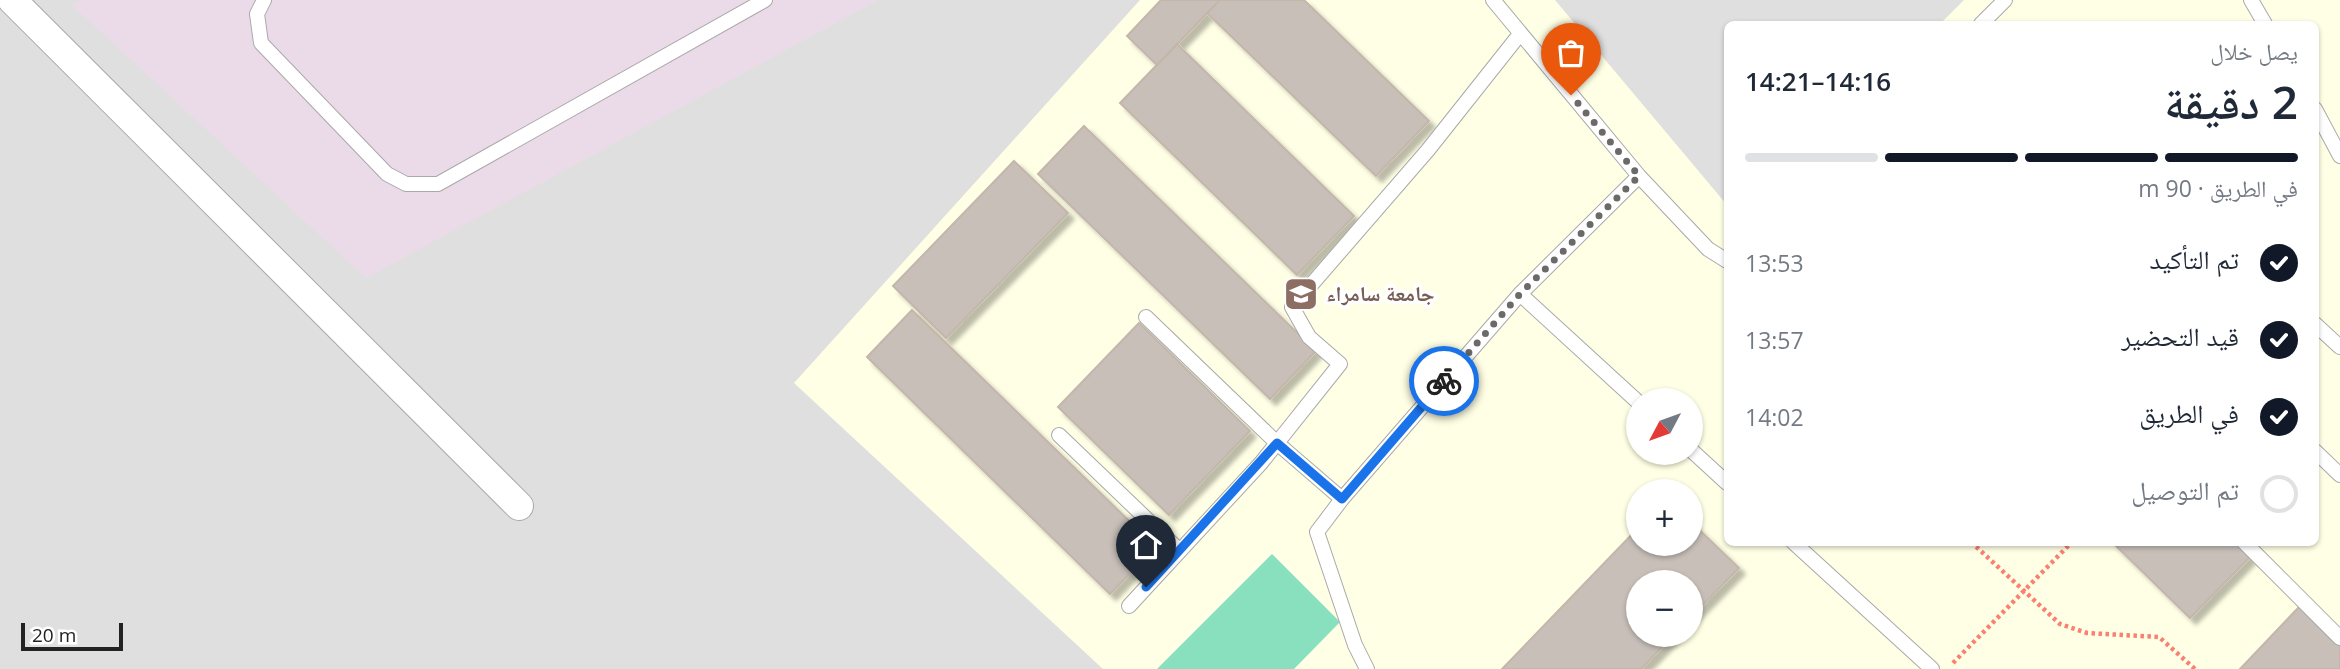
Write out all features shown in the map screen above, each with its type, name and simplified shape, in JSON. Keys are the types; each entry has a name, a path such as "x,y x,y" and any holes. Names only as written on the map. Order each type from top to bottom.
{"street":[{"path":"12,0 519,506"}],"lane":[{"path":"264,0 257,14 261,43 387,174 406,184 438,184 765,0"},
{"path":"1493,0 1639,176 1708,249 1724,259"},
{"path":"1984,21 2005,0"},
{"path":"2251,0 2263,21"},
{"path":"1129,606 1277,443 1340,364 1309,337 1292,307 1428,150 1521,34"},
{"path":"2319,121 2340,156"},
{"path":"1367,669 1355,645 1317,532 1342,499 1520,294 1639,176"},
{"path":"1520,294 1626,391"},
{"path":"1146,317 1277,443 1342,499"},
{"path":"2319,328 2340,347"},
{"path":"1059,435 1180,551"},
{"path":"2319,455 2340,475"},
{"path":"1703,461 1724,480"},
{"path":"1797,546 1932,669"},
{"path":"2248,546 2340,638"}],"path":[{"path":"1975,546 2060,624 2087,633 2159,637 2195,669"},
{"path":"1948,669 2068,546"}],"shaded area":[{"path":"0,0 2340,0 2340,669 0,669"},
{"path":"82,0 878,0 366,278 72,5"},
{"name":"جامعة سامراء","path":"1140,0 1555,0 1724,201 1724,546 2319,546 2319,21 1943,21 1964,0 2340,0 2340,669 1103,669 794,383"}],"green space":[{"path":"1272,554 1340,622 1294,669 1157,669"}],"building":[{"path":"1161,0 1220,0 1157,65 1127,36"},
{"path":"1220,0 1304,0 1429,121 1376,176 1207,13"},
{"path":"1177,44 1354,216 1297,275 1120,103"},
{"path":"1084,126 1316,351 1270,399 1038,174"},
{"path":"1014,161 1068,213 946,338 893,286"},
{"path":"912,310 1156,547 1110,594 867,357"},
{"path":"1139,323 1250,431 1169,515 1058,407"},
{"path":"1703,533 1739,568 1703,605 1703,570 1626,570 1626,647 1662,647 1641,669 1502,669 1626,540 1626,556 1703,556"},
{"path":"2116,546 2239,546 2250,557 2190,618"},
{"path":"2299,607 2340,646 2340,669 2240,669"}],"way so far":[{"path":"1444,381 1520,294 1639,176 1571,95"}],"place":[{"name":"جامعة سامراء","path":"1301,294"}],"route":[{"path":"1146,587 1277,443 1342,499 1444,381"}]}
